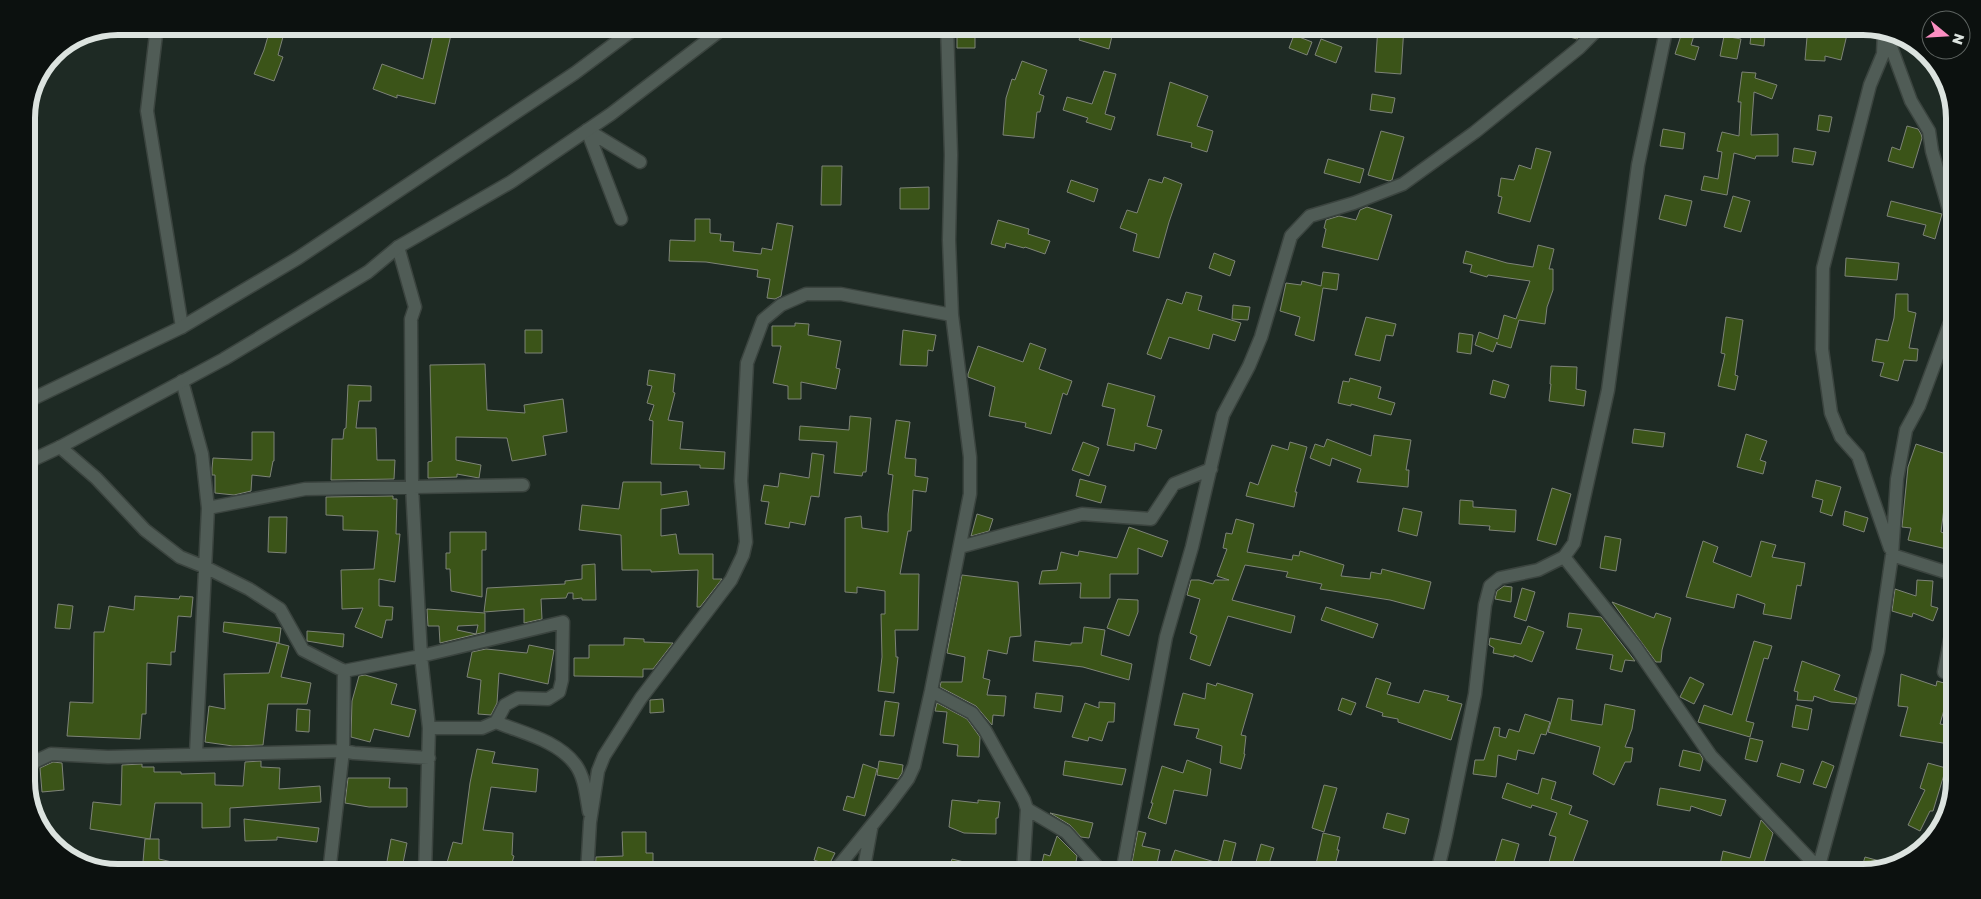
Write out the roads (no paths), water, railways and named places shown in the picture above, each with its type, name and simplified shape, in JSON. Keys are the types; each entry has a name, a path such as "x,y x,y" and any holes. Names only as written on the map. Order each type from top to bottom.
{"street":[{"path":"156,35 147,111 182,327"},
{"path":"35,398 182,327 298,258 575,73 626,35"},
{"path":"35,459 224,359 368,272 398,246 510,182 588,130 714,35"},
{"path":"841,864 908,780 914,766 931,691 970,494 970,458 952,315 949,240 951,155 947,35"},
{"path":"1124,864 1166,637 1192,547 1223,415 1249,366 1261,337 1291,236 1310,216 1354,203 1403,184 1475,132 1579,48 1592,35"},
{"path":"1439,864 1475,694 1485,605 1490,586 1500,578 1538,570 1564,557 1574,542 1608,390 1638,165 1664,35"},
{"path":"1884,38 1883,54 1870,85 1823,268 1822,349 1831,413 1841,437 1858,456 1892,555"},
{"path":"1887,39 1911,101 1929,131 1932,151 1946,200"},
{"path":"588,130 640,162"},
{"path":"588,130 621,219"},
{"path":"398,246 414,307 410,319 412,486 421,656 429,728 425,864"},
{"path":"588,864 590,822 598,771 604,756 641,698 731,580 743,555 746,542 741,481 748,363 763,320 781,305 806,294 841,294 952,315"},
{"path":"1821,864 1878,651 1892,555 1897,479 1906,430 1919,406 1946,333"},
{"path":"182,381 202,454 208,508 196,754"},
{"path":"60,447 96,478 145,530 180,556 249,589 280,609 303,650 344,671 421,656 563,622 562,680 559,692 548,699 518,698 505,705 496,722 482,728 429,728"},
{"path":"960,547 1082,514 1151,519 1174,484 1211,469"},
{"path":"208,508 305,488 523,485"},
{"path":"1892,555 1946,572"},
{"path":"1564,557 1635,646 1712,756 1812,864"},
{"path":"1946,661 1944,672 1946,672"},
{"path":"330,864 343,751 344,671"},
{"path":"931,691 972,713 986,730 1028,808 1066,832 1095,864"},
{"path":"496,722 556,746 575,764 584,783 590,822"},
{"path":"35,762 51,754 108,757 343,751 429,758"},
{"path":"1024,864 1028,808"},
{"path":"865,864 872,827"}]}
